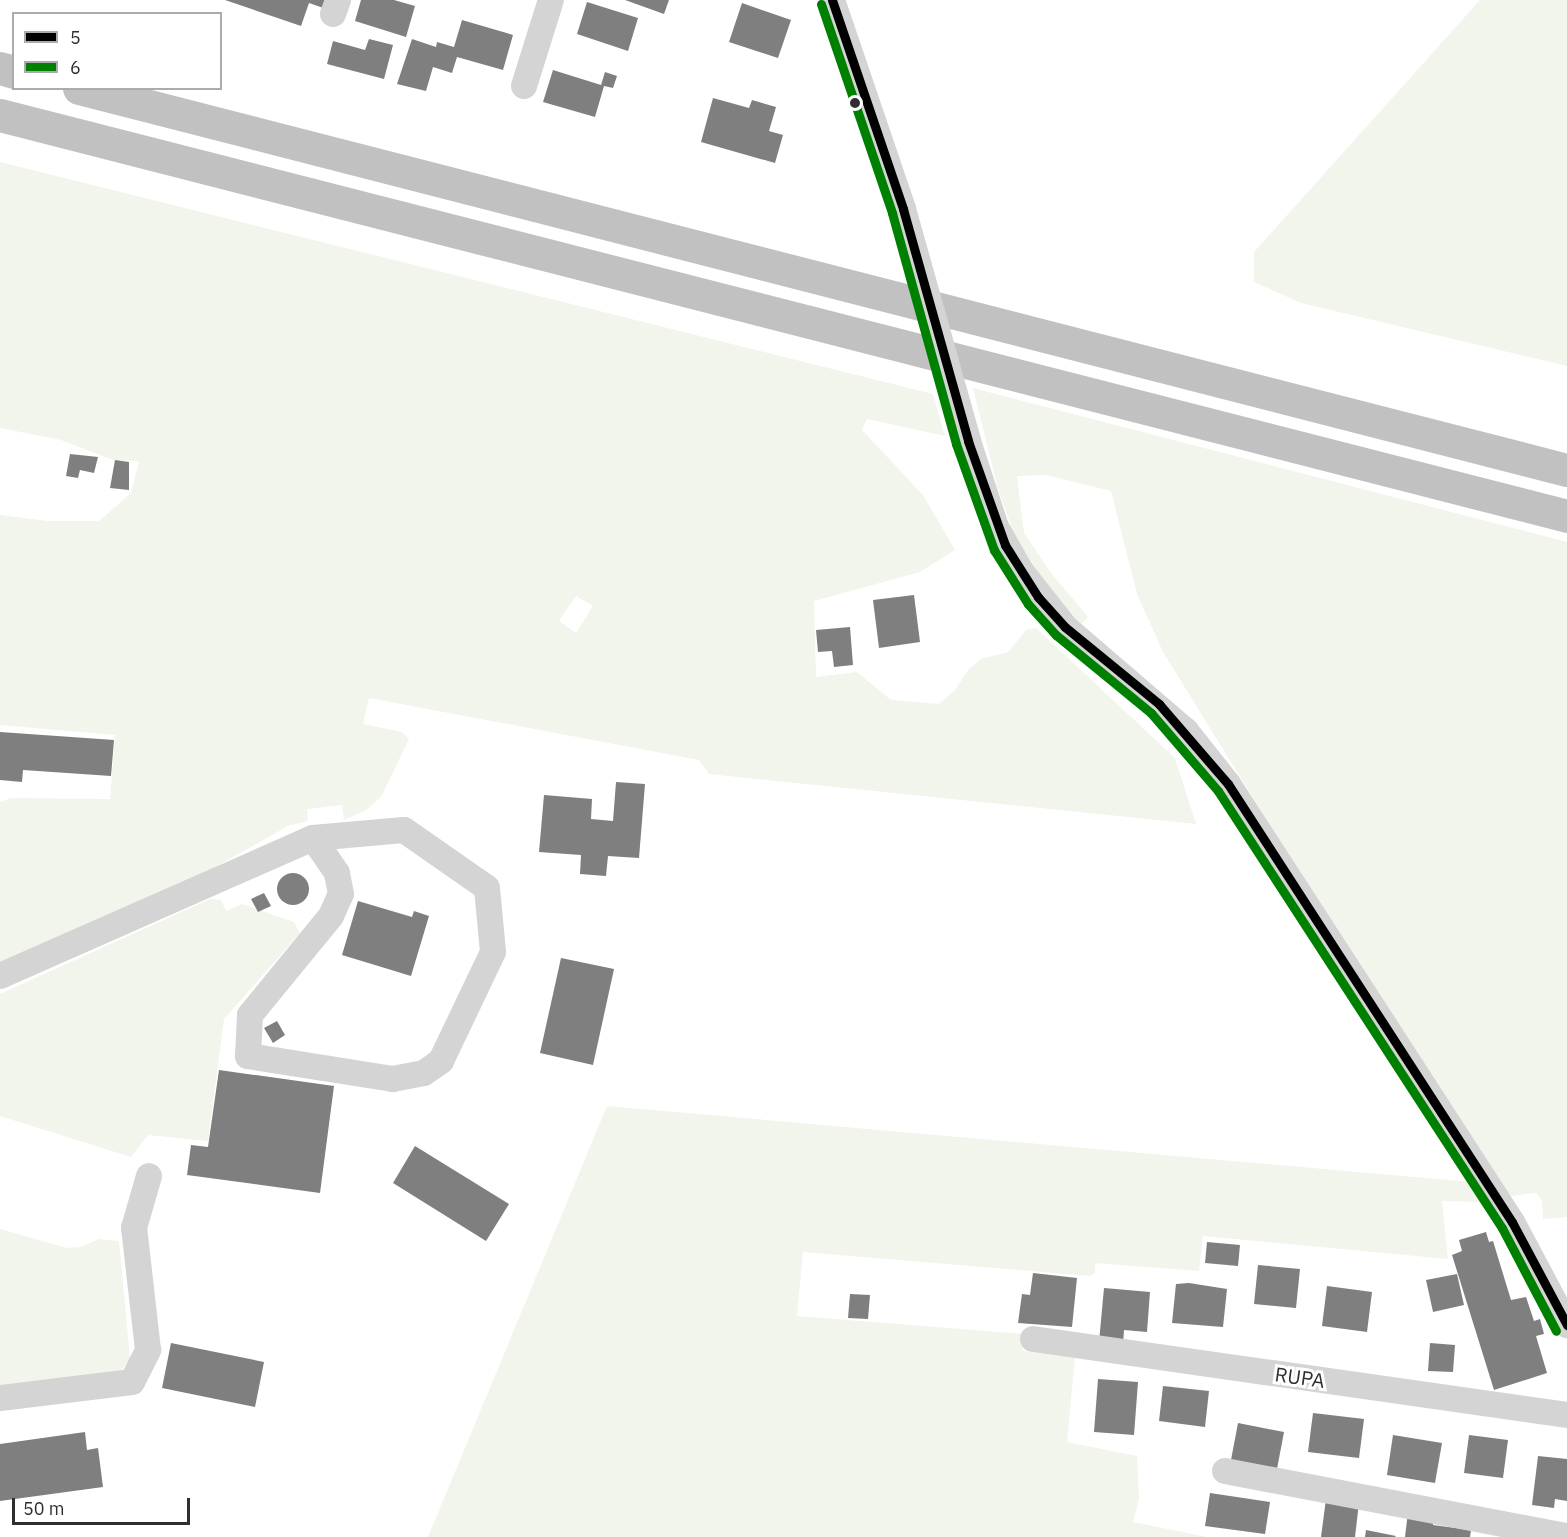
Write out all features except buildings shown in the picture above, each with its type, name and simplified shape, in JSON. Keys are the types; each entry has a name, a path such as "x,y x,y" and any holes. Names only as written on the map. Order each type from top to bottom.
{"highway":[{"path":"87,90 1567,470"},
{"path":"0,115 1567,516"}],"street":[{"path":"524,86 551,0"},
{"path":"832,0 903,208 968,441 996,527 1021,572 1065,627 1186,731 1228,784 1512,1222 1567,1325"},
{"path":"0,976 313,838 404,830 487,888 493,952 441,1061 424,1073 393,1079 248,1056 250,1015 331,916 342,894 337,873 313,838"},
{"path":"0,1398 132,1382 148,1350 135,1228 148,1176"},
{"name":"RUPA","path":"1033,1339 1567,1415"},
{"path":"1226,1471 1567,1536"}],"shaded area":[{"path":"1480,0 1567,0 1567,366 1301,303 1254,282 1254,252"},
{"path":"0,162 933,394 945,436 867,419 862,430 923,495 955,550 920,572 814,601 816,677 857,672 891,700 939,704 955,690 969,669 981,659 1008,652 1026,630 1036,628 1175,758 1196,824 709,774 699,760 369,698 363,724 402,732 409,739 381,797 365,811 344,820 342,805 307,809 308,821 288,826 194,879 0,968 0,802 11,798 110,799 115,735 0,725 0,515 48,521 99,521 131,493 139,461 113,460 61,440 0,428","holes":["576,596 593,606 576,633 559,621"]},
{"path":"973,388 1567,542 1567,1217 1543,1219 1542,1201 1537,1193 1508,1196 1289,856 1163,652 1137,594 1111,491 1046,475 1017,476 1024,533 1051,573 1088,617 1081,624 1046,591 1017,542 998,489"},
{"path":"210,899 221,900 226,911 242,904 294,922 300,933 224,1019 208,1141 148,1135 131,1157 0,1116 0,994"},
{"path":"607,1106 1471,1182 1481,1202 1442,1201 1448,1259 1203,1236 1199,1271 1095,1263 1095,1273 1090,1276 803,1252 797,1316 1024,1334 1023,1351 1075,1358 1067,1442 1137,1456 1139,1499 1133,1522 1207,1537 428,1537"},
{"path":"0,1229 67,1248 81,1247 99,1239 119,1241 130,1358 120,1372 0,1386"}],"transit line":[{"name":"5","path":"832,0 903,209 968,441 1005,545 1038,597 1065,627 1159,704 1228,784 1512,1222 1567,1325"},
{"name":"6","path":"821,4 892,213 956,444 994,550 1028,604 1056,635 1151,713 1218,791 1502,1228 1556,1331"}]}
